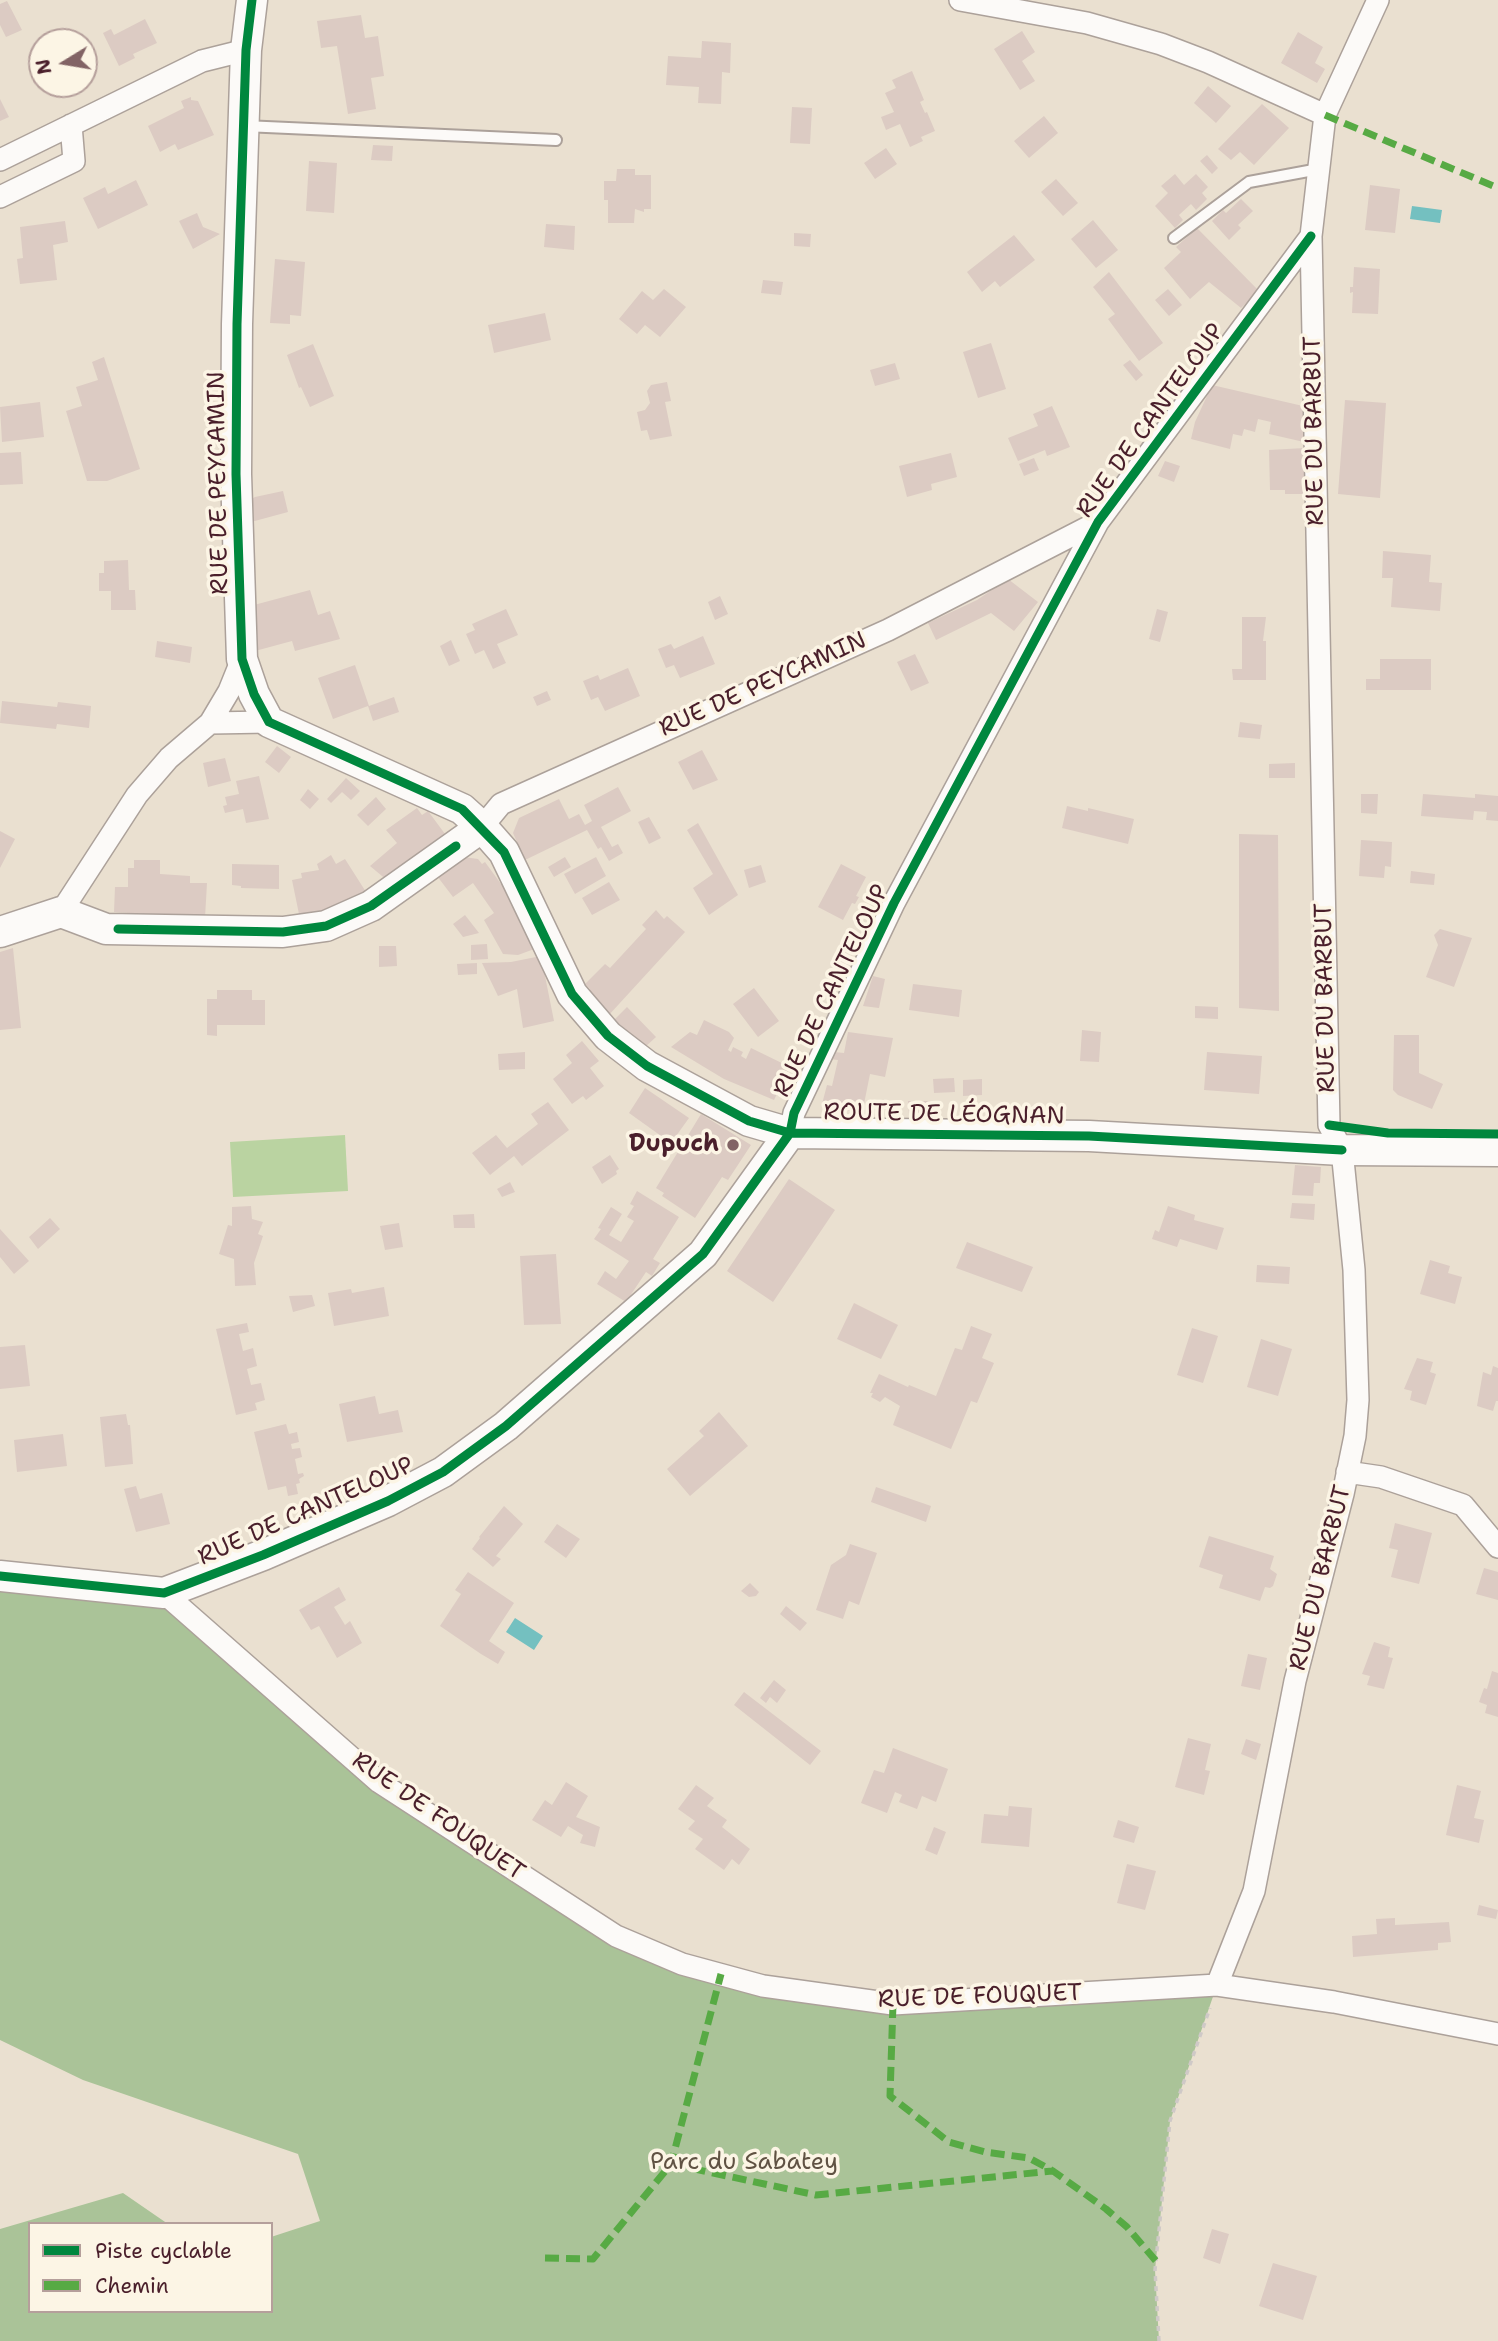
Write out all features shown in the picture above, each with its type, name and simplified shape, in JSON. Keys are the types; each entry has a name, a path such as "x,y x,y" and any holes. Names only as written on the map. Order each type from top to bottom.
{"street":[{"name":"RUE DE PEYCAMIN","path":"252,0 246,50 237,324 236,460 242,659 254,694 270,722"},
{"path":"960,0 1087,23 1161,44 1208,62 1325,115"},
{"name":"RUE DU BARBUT","path":"1217,1985 1254,1891 1295,1681 1355,1436 1358,1400 1354,1270 1342,1150 1329,1125 1311,236 1325,115 1378,0"},
{"path":"0,160 202,61 246,50"},
{"path":"0,197 75,160 71,125"},
{"name":"RUE DE CANTELOUP","path":"0,1576 164,1593 263,1555 388,1501 443,1472 506,1426 703,1254 790,1133 794,1113 894,903 1098,522 1311,236"},
{"name":"RUE DE PEYCAMIN","path":"482,827 501,804 888,630 1098,522"},
{"name":"RUE DE PEYCAMIN","path":"61,912 137,795 169,758 210,723 229,691 242,659"},
{"path":"0,932 61,912 106,929 283,932 326,926 371,906 482,827 462,809 270,722 210,723"},
{"name":"ROUTE DE LÉOGNAN","path":"482,827 504,852 572,994 608,1036 647,1066 748,1121 790,1133 1089,1136 1342,1150 1498,1151"},
{"path":"1347,1472 1381,1477 1463,1505 1498,1547"},
{"name":"RUE DE FOUQUET","path":"164,1593 379,1782 616,1936 682,1964 762,1986 893,2004 1217,1985 1334,2002 1498,2034"}],"lane":[{"path":"244,126 556,140"},
{"path":"1174,238 1250,181 1319,169"}],"path":[{"path":"1159,2341 1156,2270 1170,2121 1217,1985"}],"green space":[{"path":"345,1135 348,1191 233,1197 230,1142"},
{"name":"Parc du Sabatey","path":"0,1576 164,1593 379,1782 682,1964 893,2004 1217,1985 1170,2121 1155,2270 1159,2341 0,2341 0,2229 123,2193 165,2222 28,2222 28,2313 273,2313 273,2236 320,2221 298,2154 83,2080 0,2040"}],"water":[{"path":"1412,206 1442,210 1440,223 1410,219"},
{"path":"515,1618 543,1636 534,1650 506,1632"}],"building":[{"path":"7,1 22,30 6,37 0,25 0,4"},
{"path":"361,15 365,38 378,36 384,76 371,78 376,109 348,114 337,46 321,48 317,21"},
{"path":"145,19 157,43 133,54 135,58 119,66 103,33 111,29 114,35"},
{"path":"1022,31 1035,52 1022,61 1035,81 1020,90 994,49"},
{"path":"1298,32 1323,47 1315,63 1325,69 1317,83 1281,63"},
{"path":"702,41 731,43 730,73 722,72 721,104 698,103 699,87 666,85 668,56 701,58"},
{"path":"912,71 924,100 920,102 935,131 921,137 923,141 910,147 900,124 886,130 881,117 894,112 885,93 896,88 892,80"},
{"path":"1208,86 1231,106 1216,123 1194,103"},
{"path":"191,97 191,100 198,101 214,135 178,150 175,144 160,152 148,126 184,108 181,101"},
{"path":"0,99 9,117 0,121"},
{"path":"1262,104 1289,128 1254,165 1240,152 1231,160 1218,149"},
{"path":"792,107 812,108 810,144 790,143"},
{"path":"1044,116 1058,133 1029,158 1014,141"},
{"path":"373,145 393,146 392,161 371,160"},
{"path":"886,148 897,164 875,179 864,163"},
{"path":"1207,155 1218,168 1212,174 1200,161"},
{"path":"309,161 337,163 334,213 306,211"},
{"path":"617,169 635,169 635,175 651,175 651,209 644,209 644,212 635,209 634,223 608,223 608,200 604,200 604,181 616,181"},
{"path":"1175,174 1184,185 1196,174 1208,187 1202,193 1207,199 1196,210 1191,204 1179,215 1183,220 1175,228 1155,206 1168,193 1161,186"},
{"path":"1056,179 1078,203 1063,216 1041,192"},
{"path":"136,180 148,205 98,229 83,198 105,187 108,194"},
{"path":"1370,185 1400,189 1395,233 1365,230"},
{"path":"1241,199 1253,211 1238,225 1241,228 1229,240 1212,221 1223,210 1226,213"},
{"path":"197,213 203,227 220,234 193,249 179,221"},
{"path":"1093,220 1118,250 1096,268 1071,239"},
{"path":"65,221 68,242 53,245 57,280 20,284 17,259 23,258 20,227"},
{"path":"546,224 575,226 574,250 544,247"},
{"path":"1197,228 1259,291 1241,308 1209,282 1190,299 1164,268 1181,252 1176,247"},
{"path":"794,233 811,234 810,247 794,246"},
{"path":"1014,235 1035,260 1000,287 995,281 982,292 967,272"},
{"path":"275,259 305,262 301,316 290,315 290,324 270,323"},
{"path":"1354,267 1380,269 1378,314 1352,313 1353,292 1350,293 1350,287 1353,287"},
{"path":"1109,272 1163,343 1139,361 1108,319 1115,314 1093,287"},
{"path":"763,280 783,282 781,295 761,293"},
{"path":"664,289 686,307 660,337 645,325 637,334 619,319 642,291 653,300"},
{"path":"1168,289 1182,305 1169,316 1155,300"},
{"path":"545,313 551,340 494,353 488,325"},
{"path":"991,343 1006,389 978,398 963,352"},
{"path":"313,344 334,396 310,407 301,387 299,388 287,355"},
{"path":"104,357 140,469 107,481 87,481 66,411 82,406 76,387 98,380 92,362"},
{"path":"1130,360 1143,375 1136,381 1123,365"},
{"path":"895,363 900,379 875,386 870,370"},
{"path":"667,382 671,401 665,402 672,436 650,440 647,430 641,431 637,412 645,410 650,403 647,391 651,385"},
{"path":"1212,385 1303,406 1304,442 1269,434 1271,422 1258,419 1255,432 1244,429 1242,436 1233,434 1230,449 1191,439 1195,422"},
{"path":"1345,400 1386,403 1380,498 1338,494"},
{"path":"40,402 44,437 2,442 0,407"},
{"path":"1052,406 1070,447 1047,456 1045,450 1018,461 1008,438 1038,426 1033,414"},
{"path":"1305,448 1306,494 1285,494 1285,490 1270,490 1269,450"},
{"path":"21,452 23,484 0,485 0,453"},
{"path":"951,453 957,477 931,484 932,490 907,497 899,466"},
{"path":"1034,458 1039,470 1024,476 1019,464"},
{"path":"1165,461 1180,466 1174,482 1158,476"},
{"path":"283,491 288,512 251,522 246,502 255,497"},
{"path":"1383,551 1431,555 1429,582 1442,583 1440,611 1391,607 1393,578 1382,578"},
{"path":"128,560 129,590 135,590 136,610 111,610 111,591 99,591 99,573 104,573 104,561"},
{"path":"1008,579 1038,602 1014,631 991,613 936,640 928,623 977,600"},
{"path":"310,590 318,615 330,611 340,639 295,651 292,641 255,651 254,605"},
{"path":"720,596 728,614 715,620 708,602"},
{"path":"506,609 518,635 497,644 506,663 493,669 484,650 475,654 466,634 475,630 472,624"},
{"path":"1157,609 1168,612 1160,642 1149,639"},
{"path":"1242,617 1266,617 1263,641 1266,641 1266,680 1233,680 1232,669 1242,669"},
{"path":"703,636 715,664 680,678 674,665 666,668 658,649 671,644 674,649"},
{"path":"451,640 460,661 449,666 440,646"},
{"path":"157,641 192,647 190,663 155,657"},
{"path":"915,654 929,683 911,691 897,662"},
{"path":"1380,659 1431,659 1431,690 1366,690 1366,679 1380,679"},
{"path":"355,665 369,706 394,697 399,712 373,721 368,706 333,719 318,678"},
{"path":"628,668 640,696 605,711 598,697 591,700 583,681 598,675 600,680"},
{"path":"547,691 551,700 537,706 533,697"},
{"path":"2,701 57,707 58,702 91,706 89,728 57,724 56,729 0,723"},
{"path":"1240,722 1262,725 1260,739 1238,737"},
{"path":"277,746 291,757 279,773 265,762"},
{"path":"702,750 718,780 693,790 678,762"},
{"path":"225,758 231,781 208,787 203,763"},
{"path":"1295,763 1295,778 1269,778 1269,764"},
{"path":"259,776 269,819 246,823 243,809 225,813 225,797 239,794 236,781"},
{"path":"346,778 360,791 351,800 342,792 331,803 327,799"},
{"path":"618,787 631,811 601,827 612,847 618,844 623,853 609,861 587,830 525,860 513,833 519,818 559,799 569,819 579,814 585,825 592,821 584,805"},
{"path":"308,789 319,799 310,809 300,800"},
{"path":"1361,794 1378,794 1377,814 1361,813"},
{"path":"1423,794 1475,798 1475,794 1498,796 1498,821 1486,820 1487,812 1474,811 1473,820 1421,816"},
{"path":"376,797 386,809 368,826 357,815"},
{"path":"1067,806 1134,819 1128,844 1062,828"},
{"path":"417,808 422,815 428,811 448,838 388,881 370,866 397,843 386,830"},
{"path":"649,817 661,838 649,844 638,822"},
{"path":"698,823 738,895 709,915 693,888 713,874 687,830"},
{"path":"0,831 15,839 0,868"},
{"path":"1239,834 1278,835 1279,1011 1239,1008"},
{"path":"1361,840 1392,842 1391,867 1385,866 1384,878 1359,876"},
{"path":"331,855 336,864 345,859 366,892 348,904 300,919 292,880 302,878 301,873 319,870 317,864"},
{"path":"464,857 478,859 482,864 485,862 501,884 503,882 537,948 518,955 503,954 484,920 494,913 473,883 453,897 437,876"},
{"path":"565,857 571,867 554,877 548,867"},
{"path":"596,857 606,876 575,894 564,874"},
{"path":"134,860 160,860 160,874 190,876 190,883 207,883 205,918 114,912 115,887 128,887 128,868 134,868"},
{"path":"232,864 279,865 279,889 241,888 232,885"},
{"path":"841,864 866,877 856,896 859,897 855,904 852,903 843,920 818,907"},
{"path":"761,865 766,882 749,888 744,870"},
{"path":"1411,871 1435,874 1434,885 1410,883"},
{"path":"609,882 620,900 592,915 582,898"},
{"path":"656,910 664,919 667,916 685,932 608,1016 587,992 590,989 585,984 605,964 610,968 646,929 642,925"},
{"path":"465,915 479,933 463,937 453,924"},
{"path":"1440,929 1472,938 1454,987 1426,977 1438,945 1434,935"},
{"path":"487,944 488,959 471,960 471,945"},
{"path":"379,946 396,946 397,966 379,967"},
{"path":"13,948 21,1028 0,1030 0,952"},
{"path":"541,956 554,1021 523,1028 517,989 498,996 482,963 511,962"},
{"path":"477,963 477,974 458,975 457,964"},
{"path":"873,976 885,979 879,1008 863,1006"},
{"path":"913,984 962,990 959,1017 909,1010"},
{"path":"754,988 779,1021 758,1037 733,1004"},
{"path":"217,990 252,990 252,1000 265,1000 265,1025 217,1025 217,1036 207,1035 207,999 217,999"},
{"path":"1195,1006 1218,1007 1218,1019 1195,1018"},
{"path":"627,1007 656,1037 644,1048 613,1021"},
{"path":"704,1020 729,1032 734,1038 728,1050 731,1052 733,1047 743,1052 741,1056 746,1059 751,1048 790,1067 774,1100 724,1079 671,1047 690,1032 697,1035"},
{"path":"1082,1030 1101,1032 1099,1062 1080,1061"},
{"path":"848,1032 893,1038 885,1077 870,1074 862,1114 822,1104 827,1085 832,1086 838,1060 830,1059 834,1052 844,1053"},
{"path":"1394,1035 1419,1035 1419,1073 1443,1084 1432,1109 1398,1095 1393,1090"},
{"path":"582,1041 599,1061 590,1068 604,1086 586,1100 583,1096 572,1104 553,1079 572,1063 566,1055"},
{"path":"525,1052 525,1069 499,1070 498,1054"},
{"path":"1207,1052 1262,1056 1259,1094 1204,1090"},
{"path":"954,1078 955,1092 934,1093 933,1079"},
{"path":"982,1079 982,1095 963,1096 963,1080"},
{"path":"645,1088 689,1118 671,1143 629,1113"},
{"path":"908,1101 937,1101 938,1113 909,1114"},
{"path":"548,1102 569,1130 522,1166 514,1156 490,1175 472,1153 496,1135 507,1148 538,1124 531,1114"},
{"path":"701,1114 751,1145 728,1180 722,1177 695,1218 662,1196 664,1193 656,1188"},
{"path":"610,1155 619,1169 617,1174 602,1184 592,1167"},
{"path":"1295,1165 1321,1167 1320,1183 1314,1183 1313,1196 1292,1195"},
{"path":"789,1179 835,1210 773,1302 727,1271"},
{"path":"510,1182 515,1192 502,1197 497,1189"},
{"path":"637,1191 679,1217 653,1259 660,1263 652,1276 646,1272 626,1302 597,1284 605,1271 616,1279 629,1261 594,1239 611,1207 622,1214 609,1235 621,1242 634,1221 627,1217 634,1206 630,1204"},
{"path":"1292,1203 1315,1204 1314,1220 1290,1218"},
{"path":"251,1206 252,1219 263,1222 258,1234 263,1236 254,1263 256,1285 235,1286 234,1259 219,1254 228,1225 232,1226 232,1207"},
{"path":"1168,1206 1195,1215 1194,1220 1224,1228 1217,1250 1180,1239 1177,1247 1152,1239 1155,1230 1159,1232"},
{"path":"474,1214 475,1228 454,1228 453,1215"},
{"path":"50,1218 60,1229 38,1249 29,1237"},
{"path":"399,1223 403,1247 385,1250 380,1226"},
{"path":"0,1229 29,1261 14,1274 0,1257"},
{"path":"967,1242 1033,1267 1022,1292 956,1268"},
{"path":"556,1254 561,1324 524,1325 520,1256"},
{"path":"1430,1260 1450,1266 1448,1273 1462,1277 1455,1304 1420,1294"},
{"path":"1257,1265 1290,1267 1289,1284 1256,1282"},
{"path":"384,1287 389,1316 334,1326 328,1293 351,1289 352,1293"},
{"path":"312,1295 315,1306 293,1312 289,1296"},
{"path":"854,1303 898,1325 881,1359 837,1339"},
{"path":"247,1323 249,1332 239,1334 243,1351 253,1348 257,1366 247,1369 251,1385 261,1383 265,1400 255,1403 257,1410 236,1415 216,1329"},
{"path":"971,1326 992,1334 982,1358 994,1363 977,1403 971,1401 951,1449 893,1425 900,1406 885,1397 880,1402 871,1397 873,1393 870,1393 879,1374 936,1396 955,1348 962,1350"},
{"path":"1192,1328 1218,1336 1203,1383 1177,1375"},
{"path":"1261,1339 1292,1349 1278,1396 1247,1387"},
{"path":"25,1345 30,1386 0,1389 0,1347"},
{"path":"1417,1358 1433,1362 1430,1372 1436,1374 1426,1405 1410,1400 1412,1391 1404,1389"},
{"path":"1493,1366 1498,1368 1498,1401 1493,1411 1477,1406 1483,1372 1491,1375"},
{"path":"375,1396 379,1414 398,1410 403,1432 347,1442 339,1404"},
{"path":"719,1412 748,1446 690,1496 667,1469 704,1436 699,1431"},
{"path":"126,1414 130,1425 133,1464 105,1467 100,1417"},
{"path":"286,1424 289,1434 297,1432 299,1442 291,1444 292,1449 300,1448 302,1457 295,1459 298,1474 303,1473 304,1476 299,1479 300,1483 296,1484 298,1494 288,1496 286,1486 268,1490 254,1432"},
{"path":"63,1434 67,1466 17,1472 14,1440"},
{"path":"136,1486 140,1499 162,1493 170,1524 136,1532 124,1489"},
{"path":"876,1487 931,1506 926,1522 871,1502"},
{"path":"504,1506 523,1524 496,1556 501,1559 493,1567 472,1549"},
{"path":"1395,1523 1432,1533 1419,1584 1391,1577 1398,1550 1389,1548"},
{"path":"557,1524 580,1539 566,1558 544,1542"},
{"path":"1209,1536 1274,1556 1270,1569 1277,1574 1273,1586 1265,1587 1260,1601 1219,1588 1223,1575 1199,1567"},
{"path":"850,1544 877,1553 859,1605 849,1601 843,1619 816,1610 831,1565 846,1555"},
{"path":"1484,1568 1498,1572 1498,1600 1476,1594"},
{"path":"468,1572 514,1603 489,1641 505,1652 498,1664 440,1626 461,1594 455,1590"},
{"path":"750,1583 759,1592 756,1596 749,1597 741,1591"},
{"path":"339,1587 346,1600 334,1607 345,1625 350,1621 362,1643 337,1658 319,1626 311,1630 299,1610"},
{"path":"786,1606 807,1623 800,1631 780,1614"},
{"path":"1374,1642 1390,1647 1388,1657 1393,1658 1384,1689 1367,1685 1370,1676 1362,1674"},
{"path":"1248,1654 1267,1658 1260,1690 1241,1686"},
{"path":"1492,1671 1498,1673 1498,1717 1485,1713 1487,1705 1479,1702 1484,1688 1487,1689"},
{"path":"774,1680 786,1690 777,1703 770,1697 766,1703 760,1698"},
{"path":"744,1692 821,1751 810,1765 734,1705"},
{"path":"1188,1738 1211,1744 1205,1770 1210,1771 1204,1795 1175,1787"},
{"path":"1246,1739 1261,1744 1256,1760 1241,1754"},
{"path":"893,1748 948,1769 936,1802 922,1796 917,1809 899,1802 902,1795 895,1792 887,1813 861,1803 874,1770 884,1773"},
{"path":"566,1782 588,1796 576,1817 600,1827 595,1847 580,1843 583,1835 568,1826 561,1837 532,1820 545,1800 552,1805"},
{"path":"696,1785 714,1798 707,1806 727,1820 722,1827 750,1849 739,1865 732,1859 724,1870 695,1849 703,1839 688,1829 695,1821 678,1809"},
{"path":"1457,1785 1481,1791 1474,1818 1484,1820 1479,1843 1446,1835"},
{"path":"1009,1806 1032,1808 1029,1847 981,1843 984,1814 1008,1816"},
{"path":"1118,1820 1139,1827 1134,1843 1113,1837"},
{"path":"934,1827 946,1832 937,1855 925,1850"},
{"path":"1127,1864 1156,1871 1145,1910 1117,1903"},
{"path":"1479,1905 1498,1910 1496,1919 1477,1915"},
{"path":"1395,1918 1395,1925 1449,1922 1451,1942 1438,1943 1438,1950 1353,1957 1352,1936 1377,1934 1376,1919"},
{"path":"1212,2229 1229,2234 1220,2264 1203,2258"},
{"path":"1273,2263 1317,2276 1303,2320 1259,2306"}],"marked path":[{"path":"1325,115 1498,188"},
{"path":"545,2258 593,2259 671,2164 721,1974"},
{"path":"893,2004 890,2096 949,2142 985,2152 1029,2158 1053,2171 1127,2227 1156,2261"},
{"path":"671,2164 816,2195 1052,2171"}],"cycle path":[{"path":"252,0 246,50 237,324 236,474 242,659 254,694 269,722 462,809 504,852 572,994 608,1036 647,1066 749,1121 790,1133 1089,1136 1342,1150"},
{"path":"0,1576 164,1593 263,1555 388,1501 443,1472 506,1426 703,1254 790,1133 794,1113 894,903 1098,522 1311,236"},
{"path":"118,929 283,932 326,926 371,906 456,846"},
{"path":"1329,1125 1388,1133 1498,1134"}],"place":[{"name":"Dupuch","path":"733,1145"}]}
